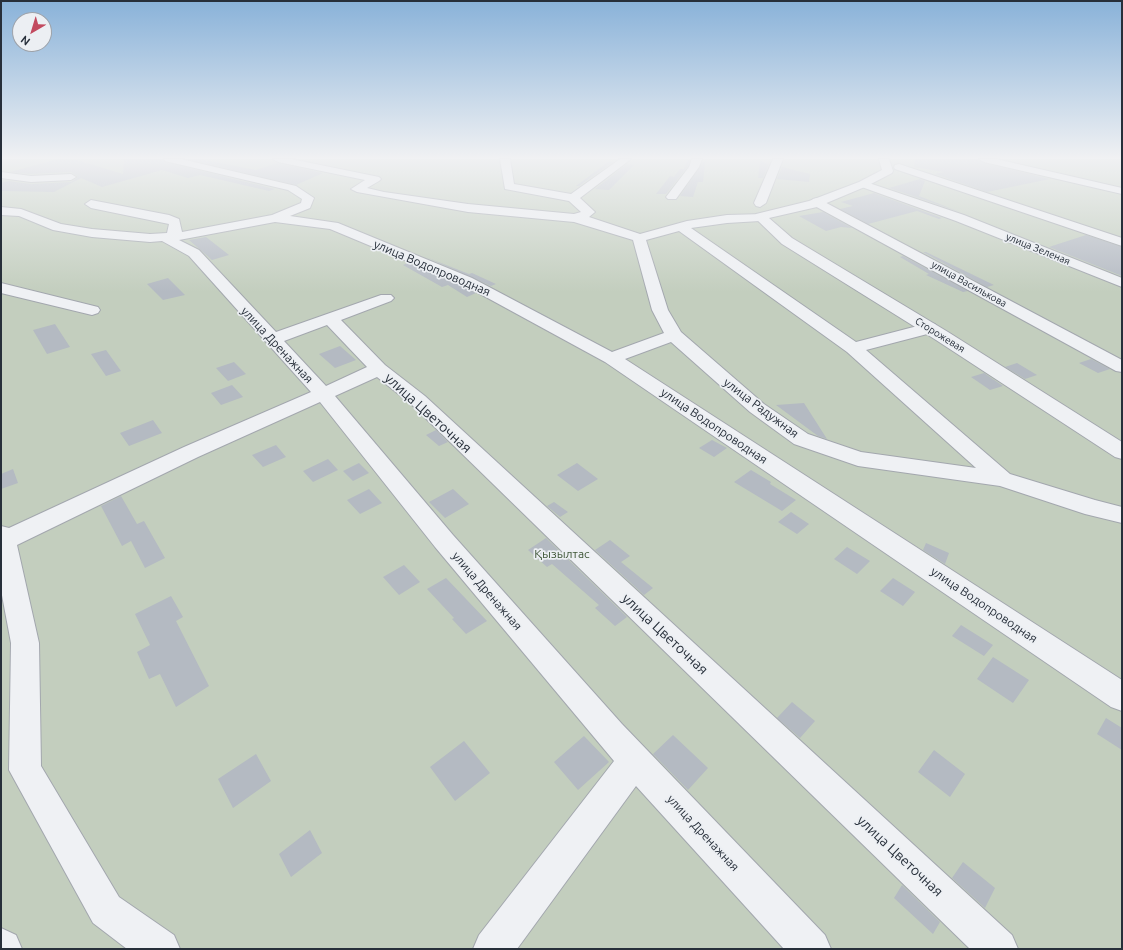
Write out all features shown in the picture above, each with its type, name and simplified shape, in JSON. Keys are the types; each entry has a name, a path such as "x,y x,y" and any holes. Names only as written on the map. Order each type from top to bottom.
{"street":[{"path":"1,211 21,213 58,227 92,233 150,238 190,234 275,218 306,205 306,203"},
{"path":"435,203 468,208 574,218 589,221 639,238 681,227 727,219 760,210 807,203"},
{"path":"574,218 583,216 589,212 579,203"},
{"path":"760,210 762,203"},
{"name":"улица Василькова","path":"819,203 1122,367"},
{"name":"улица Зеленая","path":"918,203 960,218 1122,283"},
{"path":"1001,203 1122,242"},
{"path":"91,204 165,218 175,222 175,232 168,236"},
{"name":"Сторожевая","path":"760,210 787,241 929,328 1122,452"},
{"name":"улица Водопроводная","path":"275,218 333,226 467,281 611,358 1122,697"},
{"path":"681,227 854,348 1002,479"},
{"name":"улица Дренажная","path":"168,236 194,253 323,394 444,541 635,760 811,949"},
{"name":"улица Радужная","path":"639,238 660,310 674,335 714,372 757,408 801,439 858,460 1002,479 1093,508 1122,515"},
{"path":"1,288 92,310"},
{"path":"272,339 386,298"},
{"name":"улица Цветочная","path":"331,319 378,369 418,400 998,949"},
{"path":"854,348 929,328"},
{"path":"611,358 674,335"},
{"path":"160,949 106,910 25,770 25,643 2,540 191,452 378,369"},
{"path":"493,949 635,760"}],"green space":[{"name":"Қызылтас","path":"1,203 1122,203 1122,949 1,949"}],"building":[{"path":"845,203 902,203 942,218 939,219 917,211 868,224 840,209 853,206"},
{"path":"934,203 938,203 960,212"},
{"path":"823,212 852,228 841,227 826,231 799,216"},
{"path":"1086,235 1122,247 1122,276 1049,247"},
{"path":"206,237 229,255 212,260 189,240"},
{"path":"923,252 926,252 994,285 987,287"},
{"path":"903,256 968,291 963,292 926,275 929,274 900,257"},
{"path":"426,257 469,274 472,273 496,284 491,286"},
{"path":"408,263 461,285 476,293 467,297 448,285 442,287 403,265"},
{"path":"168,278 185,295 163,300 147,284"},
{"path":"55,324 70,347 47,354 33,330"},
{"path":"340,346 356,360 335,368 319,354"},
{"path":"106,350 121,371 106,376 91,354"},
{"path":"1091,359 1110,369 1098,373 1079,363"},
{"path":"234,362 246,374 228,381 216,368"},
{"path":"1017,363 1037,375 1025,379 1005,367"},
{"path":"984,373 1003,386 990,390 971,377"},
{"path":"232,385 243,397 221,405 211,393"},
{"path":"804,403 827,439 818,436 776,405"},
{"path":"153,420 162,433 129,446 120,433"},
{"path":"436,430 448,442 439,446 426,435"},
{"path":"712,440 727,448 714,457 699,448"},
{"path":"276,445 286,457 263,467 252,455"},
{"path":"328,459 338,470 313,482 303,471"},
{"path":"359,463 369,473 353,481 343,471"},
{"path":"577,463 598,479 578,491 557,475"},
{"path":"13,469 18,483 1,489 1,474"},
{"path":"751,470 796,500 782,511 734,482"},
{"path":"369,489 382,503 360,514 347,500"},
{"path":"453,489 469,504 445,518 429,502"},
{"path":"121,496 137,524 144,521 165,558 145,568 131,541 122,546 101,506"},
{"path":"554,502 568,512 560,517 547,506"},
{"path":"791,512 809,524 797,534 778,522"},
{"path":"546,538 627,617 615,626 595,608 599,605 552,564 547,567 528,550"},
{"path":"610,540 630,556 621,562 653,588 644,595 595,550"},
{"path":"926,543 949,553 945,564 923,550"},
{"path":"847,547 870,561 857,574 834,559"},
{"path":"404,565 420,582 399,595 383,577"},
{"path":"446,578 487,621 466,634 452,619 454,618 427,589"},
{"path":"893,578 915,592 903,606 880,591"},
{"path":"171,596 183,617 176,621 209,686 176,707 160,674 149,679 137,652 150,645 135,614"},
{"path":"961,625 993,645 984,656 952,636"},
{"path":"993,657 1029,680 1013,703 977,679"},
{"path":"792,702 815,721 800,738 777,718"},
{"path":"1106,718 1122,728 1122,750 1097,734"},
{"path":"673,735 708,768 688,790 653,754"},
{"path":"584,736 609,762 578,790 554,762"},
{"path":"464,741 490,773 455,801 430,767"},
{"path":"934,750 965,774 950,797 918,772"},
{"path":"256,754 271,781 233,808 218,779"},
{"path":"310,830 322,853 291,877 279,854"},
{"path":"963,862 995,888 985,908 952,878"},
{"path":"902,885 940,922 933,934 894,898"}]}
